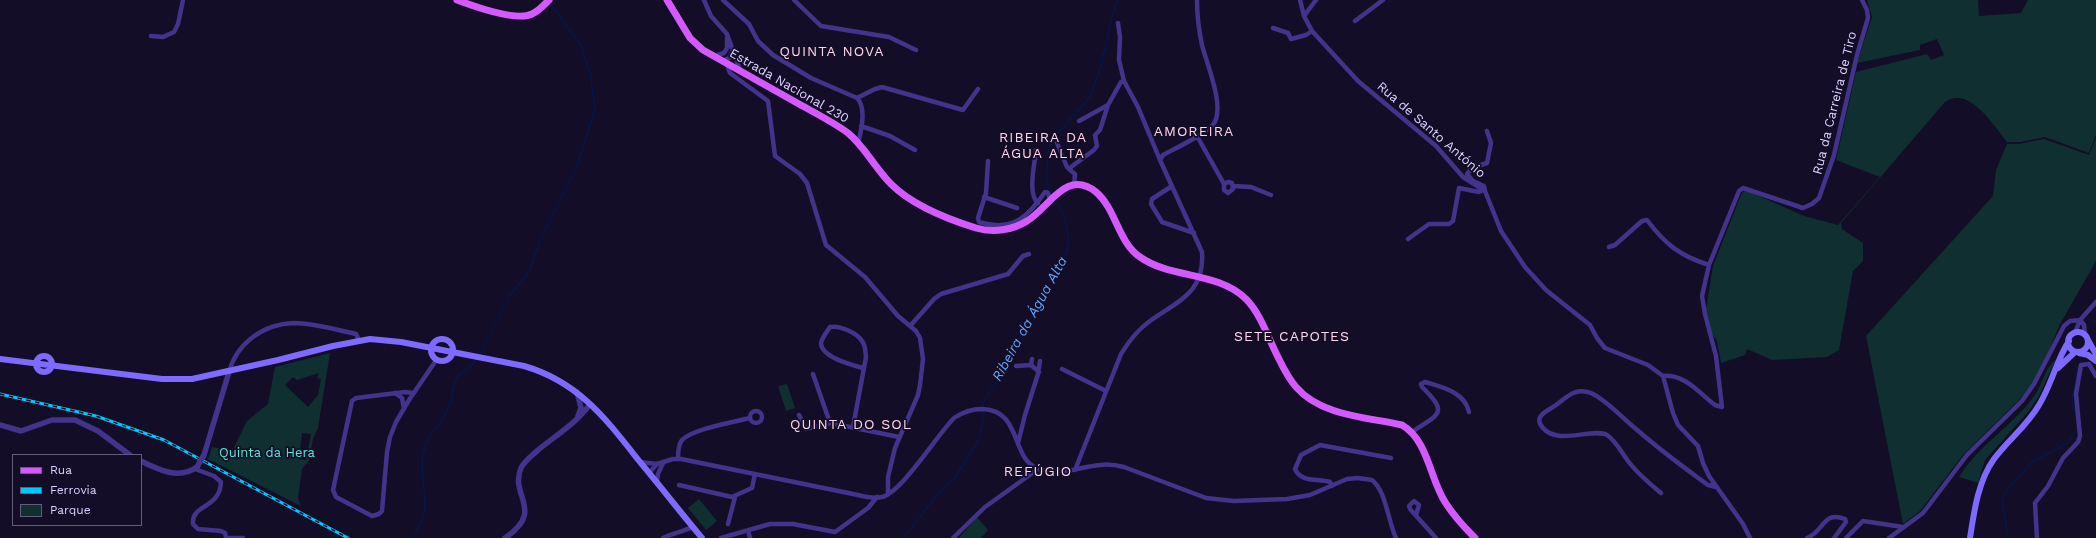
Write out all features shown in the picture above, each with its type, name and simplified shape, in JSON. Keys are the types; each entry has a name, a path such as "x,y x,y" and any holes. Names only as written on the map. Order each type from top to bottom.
{"main road":[{"path":"457,0 488,10 525,16 531,15 547,2"},
{"name":"Estrada Nacional 230","path":"667,0 690,38 702,50 850,134 891,184 905,196 929,210 977,228 1002,230 1017,227 1029,220 1064,187 1074,186"},
{"path":"1074,186 1082,185 1096,192 1105,203 1130,248 1140,257 1153,264 1221,283 1245,297 1254,308 1286,373 1297,388 1314,402 1333,410 1402,425 1412,432 1419,443 1444,502 1475,538"},
{"path":"1970,538 1986,473 1995,458 2026,424 2038,407 2058,368 2068,341 2075,333 2086,337 2096,354"},
{"path":"2058,368 2076,352 2086,349 2086,337"},
{"path":"51,365 162,379 192,379 229,372 359,340 380,339 476,355 542,371 577,392 601,414 702,538"},
{"path":"444,339 450,342 453,352 446,359 437,359 432,354 432,348 437,340 444,339"},
{"path":"2068,341 2070,347 2076,352 2088,355 2096,361"},
{"path":"45,356 51,361 51,365 48,370 44,372 39,370 36,363 38,358 45,356"},
{"path":"0,359 36,363"}],"street":[{"path":"151,36 163,37 174,32 178,24 183,0"},
{"path":"704,0 711,16 727,34 741,72"},
{"path":"723,0 749,24 758,41 773,55 811,78 858,98 861,102 861,126 858,144"},
{"path":"794,0 821,26 889,37 916,50"},
{"path":"1160,160 1163,155 1213,126 1218,110 1199,26 1197,0"},
{"name":"Rua de Santo António","path":"1300,0 1304,16 1312,31 1358,81 1436,146 1463,177 1484,191 1501,231 1525,266 1546,290 1590,325 1597,338 1605,348 1648,365 1663,376"},
{"path":"1304,16 1316,0"},
{"path":"1355,21 1383,0"},
{"name":"Rua da Carreira de Tiro","path":"1663,376 1672,375 1685,381 1715,405 1722,407 1716,356 1702,296 1709,264 1739,191 1743,188 1803,208 1812,204 1819,198 1834,155 1857,55 1868,18 1867,10 1862,0"},
{"path":"1075,470 1121,354 1132,337 1149,322 1179,302 1192,290 1201,277 1203,266 1202,252 1194,233 1160,160 1138,107 1124,81 1119,60 1120,37 1118,23"},
{"path":"1273,28 1288,33 1291,39 1306,35 1312,31"},
{"path":"713,56 724,52 727,48 727,34"},
{"path":"726,63 733,50"},
{"path":"724,52 730,73 768,101 775,156 800,174 807,183 826,245 865,276 898,316 910,326 920,338 923,359 922,375 918,395 899,436 888,477 888,494"},
{"path":"1070,170 1097,146 1095,135 1100,130 1108,105 1121,82 1124,81"},
{"path":"858,98 882,87 962,110 978,89"},
{"path":"1079,121 1108,105"},
{"path":"861,126 890,136 915,150"},
{"path":"1408,239 1429,224 1449,224 1453,221 1459,188 1479,192 1484,191 1484,186 1473,180 1467,174 1472,168 1487,163 1491,143 1487,131"},
{"path":"1198,136 1224,184 1224,190 1228,193 1231,192 1233,186"},
{"path":"1057,143 1067,167 1075,174 1074,186"},
{"path":"1036,150 1032,192 1035,201 1038,203"},
{"path":"988,161 984,197 978,218 979,222 991,225 1015,222 1029,213 1045,192 1053,197"},
{"path":"1224,184 1228,182 1233,186 1251,187 1271,195"},
{"path":"1172,186 1152,199 1151,204 1162,222 1194,233"},
{"path":"984,197 1017,208"},
{"path":"1609,247 1615,245 1642,221 1646,220 1657,231 1660,239 1682,255 1709,264"},
{"path":"910,326 934,298 940,294 1008,274 1023,256 1029,254"},
{"path":"2075,333 2080,320 2096,302"},
{"path":"2080,320 2084,325 2086,337"},
{"path":"1889,538 1923,513 1967,455 2022,401 2034,384 2064,326 2070,321 2080,320"},
{"path":"142,462 158,470 177,474 189,472 196,468 204,455 229,372 239,348 247,340 279,326 293,323 319,326 356,334 359,340"},
{"path":"853,427 863,368 865,348 862,340 844,329 837,326 830,327 822,338 821,344 824,350 843,363 863,368"},
{"path":"414,393 395,393 353,399 333,490 336,497 372,516 379,514 382,511 387,452 396,422 437,359"},
{"path":"1031,365 1032,359"},
{"path":"1018,443 1025,415 1039,372 1040,361"},
{"path":"2037,538 2035,503 2048,486 2063,458 2078,442 2080,436 2076,394 2079,368 2081,365 2089,364 2096,376"},
{"path":"1016,366 1031,365 1039,372"},
{"path":"1062,369 1106,391"},
{"path":"813,374 830,423"},
{"path":"1663,376 1673,413 1678,425 1698,446 1703,463 1716,487 1750,538"},
{"path":"1412,432 1435,418 1438,413 1439,408 1433,397 1421,384 1425,382 1462,396 1467,404 1469,412"},
{"path":"1661,493 1630,463 1607,435 1600,433 1568,436 1551,433 1544,430 1540,425 1539,419 1542,413 1557,404 1565,396 1574,392 1582,391 1590,393 1602,400 1660,450 1708,485 1716,487"},
{"path":"577,392 580,404 580,414"},
{"path":"395,393 402,398 404,409"},
{"path":"505,538 516,531 524,517 525,508 519,478 522,466 580,414 583,407 590,404"},
{"path":"649,473 663,463 678,458 858,495 877,497 888,494 898,487 954,418 962,413 979,409 1005,416 1029,462 1038,469 1059,472 1100,464 1124,467 1206,498 1234,501 1286,499 1310,495 1347,480 1366,478 1376,484 1382,494 1389,522 1396,538"},
{"path":"580,414 601,414"},
{"path":"799,415 806,429 830,423 899,436"},
{"path":"678,458 680,445 683,439 708,428 750,418"},
{"path":"0,425 21,431 52,420 75,420 98,432 129,454"},
{"path":"1332,486 1330,482 1308,479 1297,474 1295,469 1301,455 1320,445 1391,458"},
{"path":"640,462 658,467"},
{"path":"657,482 658,467"},
{"path":"196,468 214,476 221,482 218,496 213,502 197,511 194,515 193,524 198,529 221,531 225,533 226,538 243,538"},
{"path":"953,538 985,507 1038,469"},
{"path":"679,485 735,497 752,488 755,474"},
{"path":"728,524 735,497"},
{"path":"721,538 770,524 793,524 835,532 868,508 877,497"},
{"path":"1416,515 1436,538"},
{"path":"1807,538 1814,535 1828,519 1837,517 1845,519 1846,522 1834,538"},
{"path":"1846,538 1863,521 1901,529"},
{"path":"664,538 671,534 682,533 692,527"},
{"path":"1885,538 1901,529"},
{"path":"748,530 750,538"}],"green space":[{"path":"1867,0 1978,0 1979,16 2021,13 2028,0 2096,0 2096,135 2089,153 2045,137 2020,142 2007,142 1988,118 1972,103 1963,99 1954,98 1945,102 1841,223 1842,229 1863,243 1863,261 1853,271 1839,350 1827,357 1772,360 1747,349 1745,355 1721,363 1717,341 1710,330 1706,309 1713,266 1741,195 1744,191 1750,192 1804,216 1838,225 1880,177 1836,160 1856,72 1927,54 1931,60 1944,55 1937,39 1920,45 1920,50 1857,63 1872,17"},
{"path":"2096,138 2096,261 2059,326 2049,351 2032,384 2020,399 1963,455 1920,511 1903,524 1866,336 1993,196 1996,170 2007,144 2019,144 2044,139 2089,155"},
{"name":"Quinta da Hera","path":"330,353 318,428 313,439 309,460 302,469 298,498 301,506 208,459 212,447 232,451 247,421 268,404 275,367","holes":["319,373 317,378 321,379 318,395 308,407 285,385 293,377 297,380","302,433 311,434 306,460 299,459"]},
{"path":"2056,359 2039,396 2029,411 1985,460 1978,483 1959,477 1977,454 2018,415 2036,393 2049,367"},
{"path":"787,384 795,408 786,411 778,386"},
{"path":"699,499 717,521 706,530 688,508"},
{"path":"977,517 988,530 981,538 959,538"}],"waterway":[{"name":"Ribeira da Água Alta","path":"1054,194 1046,182 1048,153 1051,142 1090,97 1101,66 1112,16 1118,0"},
{"path":"479,356 509,296 529,272 540,241 577,167 595,109 590,73 581,45 550,3"},
{"name":"Ribeira da Água Alta","path":"904,538 940,491 954,479 978,441 983,423 983,404 990,390 1003,375 1048,281 1066,254 1069,241 1066,223 1056,198"},
{"path":"2093,324 2096,320"},
{"path":"410,538 423,519 425,509 422,465 425,447 449,407 457,378 477,359"},
{"path":"2077,421 2072,401 2078,366"},
{"path":"2008,538 2002,499 2007,490 2032,462 2068,443 2076,431"}],"railway":[{"path":"0,394 96,416 164,440 348,538"}],"district":[{"name":"QUINTA NOVA","path":"832,52"},
{"name":"AMOREIRA","path":"1194,132"},
{"name":"RIBEIRA DA ÁGUA ALTA","path":"1043,146"},
{"name":"SETE CAPOTES","path":"1292,337"},
{"name":"QUINTA DO SOL","path":"851,425"},
{"name":"REFÚGIO","path":"1038,472"}]}
